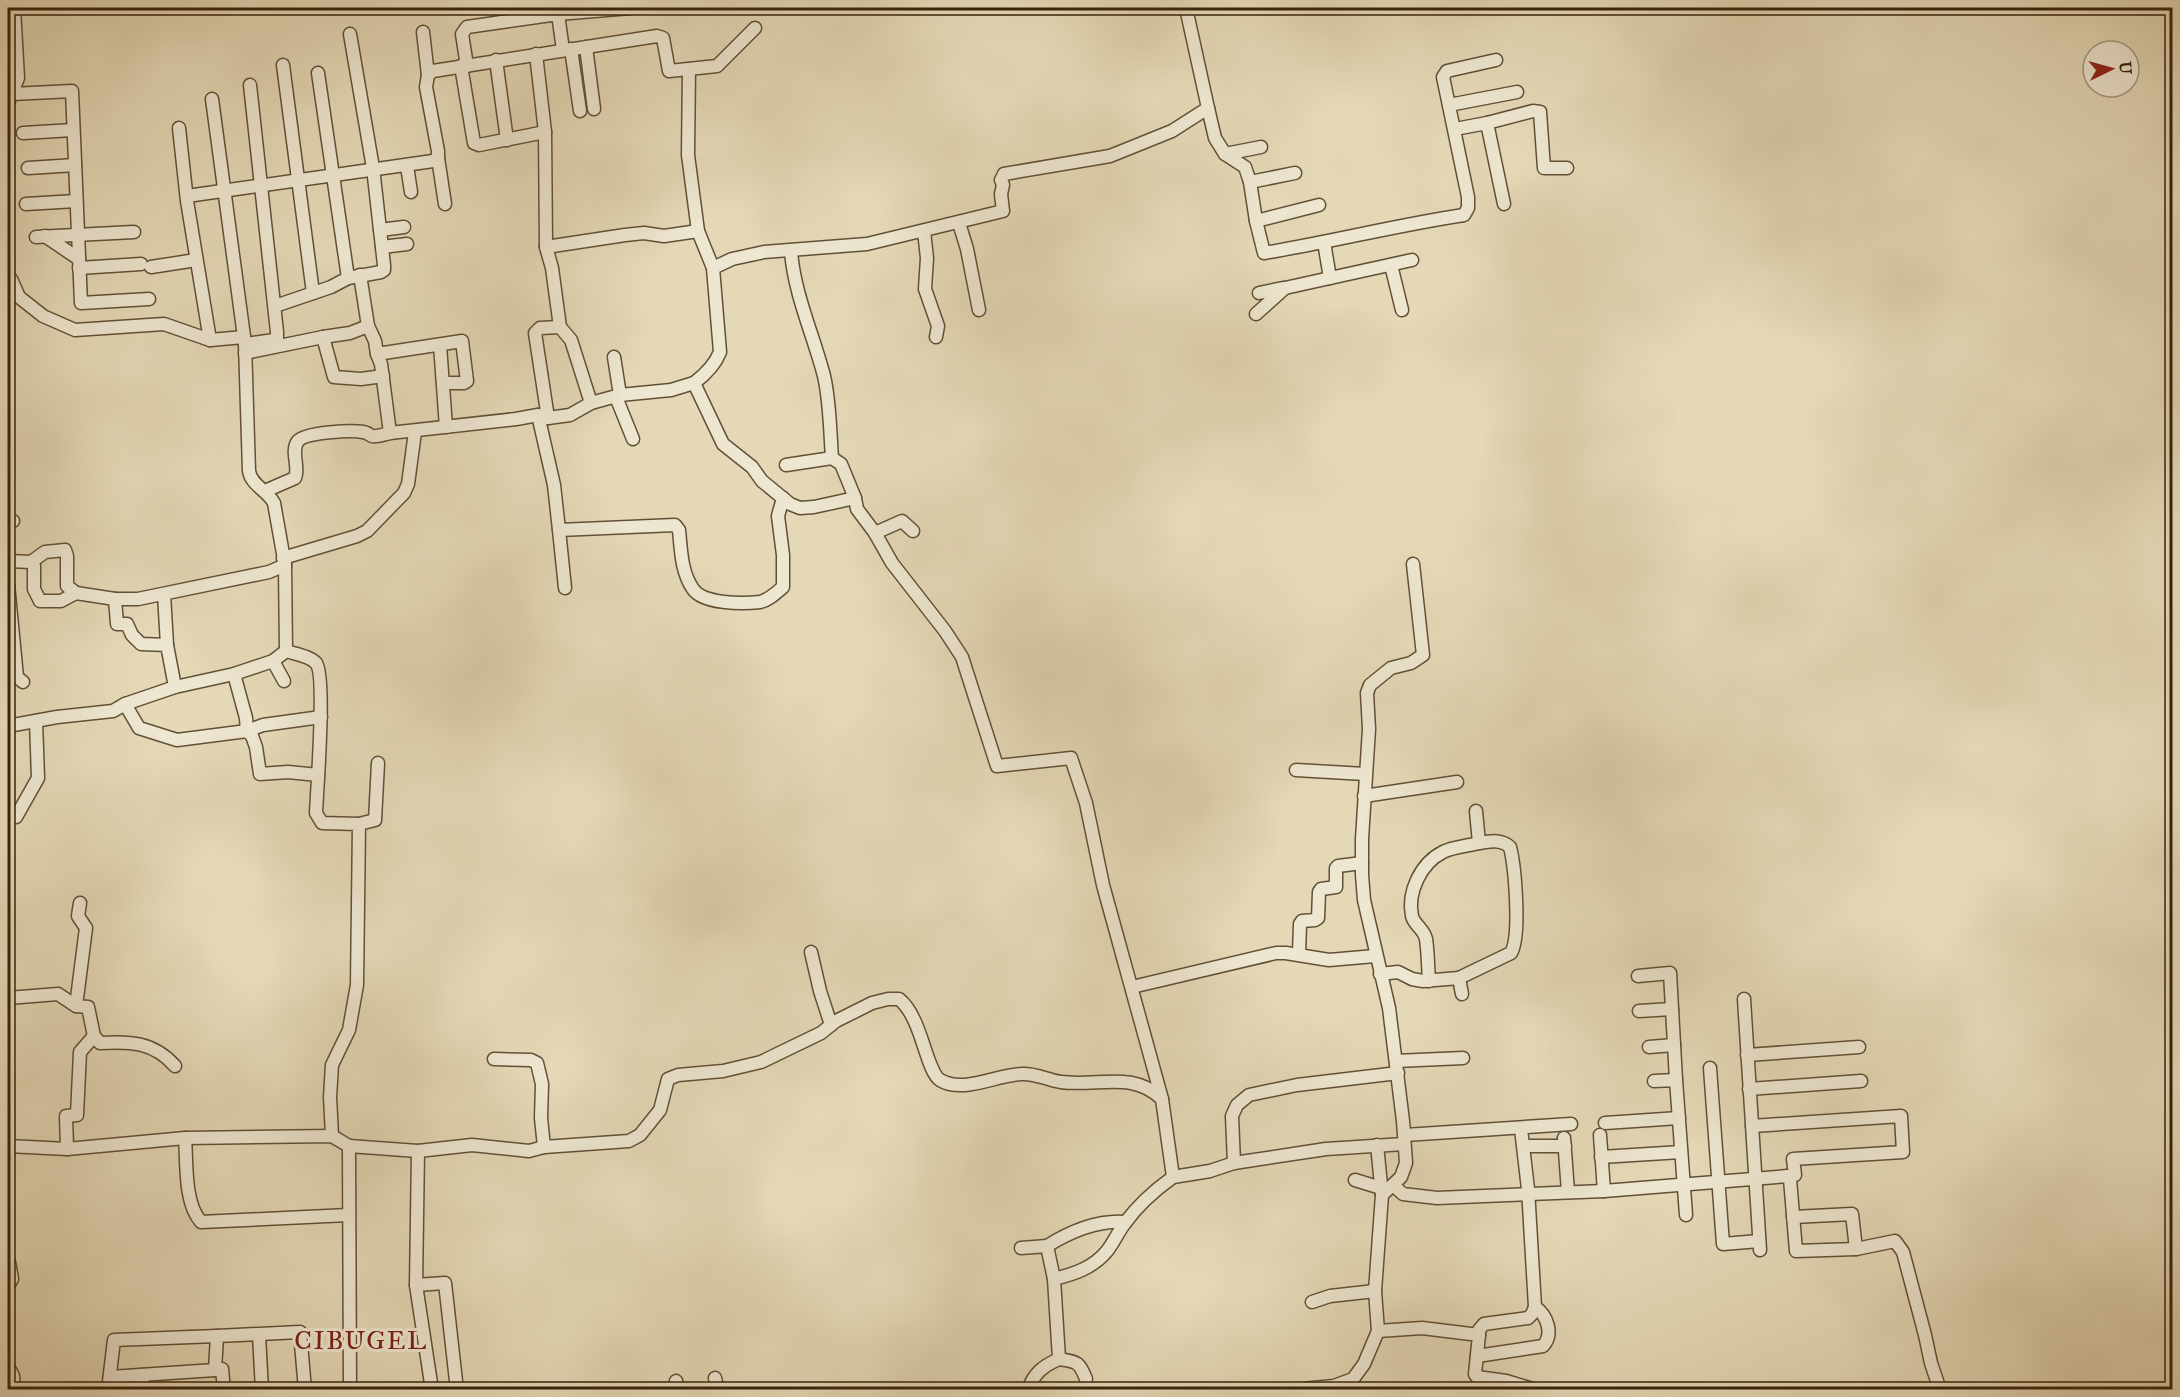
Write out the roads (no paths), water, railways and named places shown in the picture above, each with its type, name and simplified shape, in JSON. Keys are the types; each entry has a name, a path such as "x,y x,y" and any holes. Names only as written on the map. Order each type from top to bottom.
{"street":[{"path":"14,8 18,78 10,98 72,91 81,303 149,299"},
{"path":"545,132 478,145 473,141 462,34 466,27 573,10 631,8"},
{"path":"1186,8 1215,138 1225,154 1245,167 1264,253 1464,214 1469,204 1468,197 1443,77 1447,71 1496,60"},
{"path":"558,14 580,111"},
{"path":"428,75 433,71 496,60 657,36 663,38 669,71 717,66 755,28"},
{"path":"423,32 428,75 426,87 445,204"},
{"path":"275,306 354,276 384,270 373,168 350,34"},
{"path":"586,47 594,109"},
{"path":"536,54 545,132 546,248 552,268 560,327 571,340 591,403"},
{"path":"496,60 507,140"},
{"path":"283,65 313,293"},
{"path":"265,491 295,478 297,473 295,452 297,442 303,437 341,432 362,432 373,436 543,416 570,415 591,403 618,396 671,390 694,383 707,373 720,352 713,268 698,231 688,155 689,69"},
{"path":"318,73 333,175 354,276 368,326 375,341 383,376 390,433"},
{"path":"245,345 277,339 250,84"},
{"path":"1449,105 1517,92"},
{"path":"212,99 245,345 249,476 274,503 284,562 286,651"},
{"path":"713,268 732,259 764,252 867,244 1003,211 1001,194 1004,174 1110,156 1172,131 1208,108"},
{"path":"1455,129 1533,111 1540,112 1544,168 1567,168"},
{"path":"1487,123 1504,204"},
{"path":"179,128 196,260 210,340"},
{"path":"23,133 74,130"},
{"path":"1225,154 1261,147"},
{"path":"187,196 373,168 407,166 438,158"},
{"path":"28,168 75,165"},
{"path":"407,166 411,192"},
{"path":"1250,182 1295,173"},
{"path":"26,204 76,201"},
{"path":"1256,221 1319,205"},
{"path":"959,223 967,249 979,310"},
{"path":"380,230 404,227"},
{"path":"546,248 625,235 644,233 664,236 698,231"},
{"path":"924,231 927,258 925,288 938,326 936,337"},
{"path":"134,232 40,236 79,263 146,266 196,260"},
{"path":"1324,242 1330,278"},
{"path":"382,247 407,244"},
{"path":"791,251 793,274 828,396 832,458"},
{"path":"1259,293 1412,260"},
{"path":"1391,266 1402,310"},
{"path":"8,278 19,297 43,316 75,330 164,324 210,340 245,345 350,333 368,326"},
{"path":"1256,314 1285,288"},
{"path":"560,327 540,328 535,333 565,588"},
{"path":"323,337 334,377 361,379 383,376"},
{"path":"377,354 462,341 467,381 444,383"},
{"path":"440,345 446,427"},
{"path":"614,357 618,396 633,439"},
{"path":"694,383 723,444 752,467 762,481 783,498 800,508 855,498"},
{"path":"8,561 32,562 45,552 64,550 67,556 67,586 76,593 115,599 138,599 269,572 284,562 366,531 400,499 408,484 415,432"},
{"path":"786,465 832,458 841,464 855,498 857,509 875,533 892,563 945,631 962,657 997,766 1071,758 1086,803 1103,885 1162,1099 1173,1177"},
{"path":"559,530 675,525 679,530 684,569 697,594 705,599 761,602 774,596 783,587 783,555 778,516 783,498"},
{"path":"875,533 902,521 913,531"},
{"path":"32,562 34,566 33,589 40,601 61,601 76,593"},
{"path":"1385,1189 1404,1171 1406,1163 1389,1008 1375,956 1364,900 1362,863 1369,729 1366,693 1370,685 1391,668 1411,663 1423,655 1413,564"},
{"path":"8,584 17,677 23,682"},
{"path":"164,594 166,645 175,687"},
{"path":"115,599 117,624 128,624 132,635 141,644 166,645"},
{"path":"8,726 113,711 125,704 175,687 234,674 273,661 286,651"},
{"path":"286,651 312,659 318,665 320,672 321,717 316,813 322,823 359,824 375,820 378,763"},
{"path":"273,661 284,681"},
{"path":"234,674 246,718 247,731 252,736 256,747 260,774 288,772 318,775"},
{"path":"125,704 139,728 177,740 247,731 263,725 321,717"},
{"path":"16,817 38,778 36,721"},
{"path":"1296,770 1365,774"},
{"path":"1364,796 1457,782"},
{"path":"1476,812 1479,843"},
{"path":"332,1136 330,1097 332,1065 349,1030 357,985 359,824"},
{"path":"1380,974 1398,972 1419,981 1429,981 1459,978 1511,952 1516,937 1516,904 1510,847 1504,843 1492,841 1443,852 1430,862 1416,880 1412,899 1412,915 1426,939 1429,981"},
{"path":"1299,954 1300,924 1302,921 1318,918 1319,892 1336,887 1336,868 1338,866 1362,863"},
{"path":"76,1006 86,928 78,916 80,903"},
{"path":"811,952 831,1025"},
{"path":"1132,987 1276,953 1299,954 1329,960 1375,956"},
{"path":"1638,976 1670,973 1686,1215"},
{"path":"1459,978 1462,994"},
{"path":"8,998 58,994 76,1006 88,1007 94,1036 100,1043 139,1044 164,1053 174,1066"},
{"path":"8,1146 67,1149 185,1138 332,1136 349,1146 418,1151 472,1145 529,1151 544,1147 629,1141 640,1135 660,1110 668,1079 678,1075 723,1071 761,1062 820,1033 872,1003 888,999 899,999 907,1005 913,1014 936,1076 947,1082 961,1085 1030,1074 1061,1082 1132,1082 1143,1085 1162,1099"},
{"path":"1710,1068 1723,1244 1760,1246 1744,999"},
{"path":"1639,1011 1672,1009"},
{"path":"67,1149 66,1116 77,1115 80,1052 94,1036"},
{"path":"1649,1047 1674,1045"},
{"path":"1747,1054 1859,1047"},
{"path":"1234,1163 1232,1116 1237,1105 1249,1095 1397,1067 1463,1058"},
{"path":"494,1059 531,1060 537,1063 542,1084 541,1118 544,1147"},
{"path":"1654,1081 1676,1080"},
{"path":"1749,1089 1861,1081"},
{"path":"1355,1180 1403,1194 1437,1198 1604,1191 1788,1176 1795,1175 1794,1160 1903,1152 1901,1116 1752,1126"},
{"path":"1605,1123 1679,1118"},
{"path":"1054,1280 1079,1273 1095,1262 1107,1251 1125,1222 1154,1191 1173,1177 1210,1171 1234,1163 1326,1149 1377,1145 1404,1139 1571,1124"},
{"path":"1521,1129 1528,1194 1534,1307 1528,1318 1484,1324 1479,1330 1475,1374 1480,1379 1506,1381 1536,1389"},
{"path":"1600,1135 1604,1191"},
{"path":"185,1138 190,1203 194,1214 201,1222 348,1215"},
{"path":"1526,1146 1564,1142 1568,1192"},
{"path":"1292,1389 1334,1386 1353,1379 1360,1372 1378,1331 1375,1291 1385,1189 1377,1145"},
{"path":"349,1146 350,1389"},
{"path":"418,1151 416,1285 432,1389"},
{"path":"1601,1157 1681,1152"},
{"path":"1788,1176 1795,1249 1798,1252 1856,1249 1895,1241 1900,1247 1940,1389"},
{"path":"1793,1217 1852,1214 1856,1249"},
{"path":"1021,1248 1047,1246 1092,1225 1113,1221 1125,1222"},
{"path":"1047,1246 1054,1280 1059,1359"},
{"path":"8,1286 12,1279 9,1262"},
{"path":"416,1285 445,1283 458,1389"},
{"path":"1312,1302 1330,1296 1375,1291"},
{"path":"1477,1356 1543,1346 1548,1337 1547,1323 1544,1315 1534,1307"},
{"path":"1378,1331 1422,1328 1479,1335"},
{"path":"224,1389 222,1369 142,1375 109,1383 114,1340 300,1332 305,1389"},
{"path":"258,1335 262,1389"},
{"path":"215,1370 217,1336"},
{"path":"1028,1389 1043,1366 1059,1359 1081,1365 1086,1379"},
{"path":"8,1366 13,1376 14,1389"},
{"path":"142,1375 143,1389"}],"district":[{"name":"CIBUGEL","path":"361,1340"}]}
